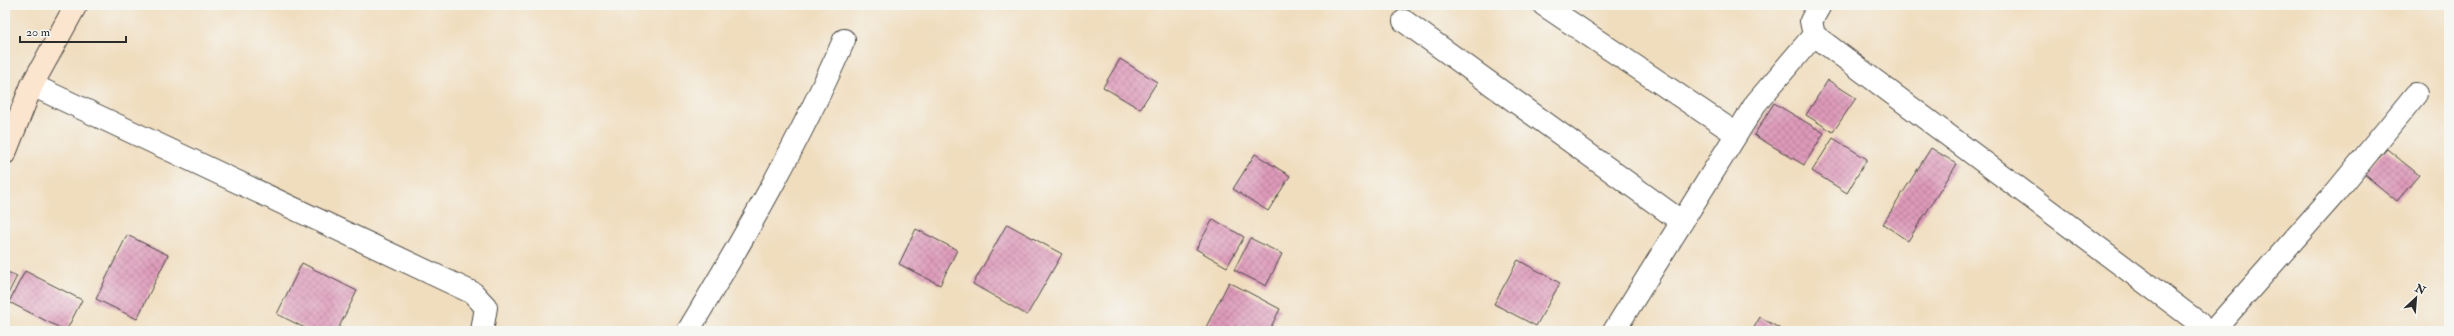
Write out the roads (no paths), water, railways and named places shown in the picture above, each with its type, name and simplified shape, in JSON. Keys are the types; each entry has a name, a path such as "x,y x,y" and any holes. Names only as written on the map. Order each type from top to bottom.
{"street":[{"path":"5,153 32,85 76,5"},
{"path":"1544,5 1735,133"},
{"path":"1820,5 1811,21 1814,35 2199,323 2201,331"},
{"path":"1404,21 1682,222"},
{"path":"1614,331 1735,133 1756,103 1814,35"},
{"path":"688,331 769,194 826,82 844,40"},
{"path":"32,85 473,293 486,307 482,331"},
{"path":"2214,331 2336,192 2416,94"}]}
